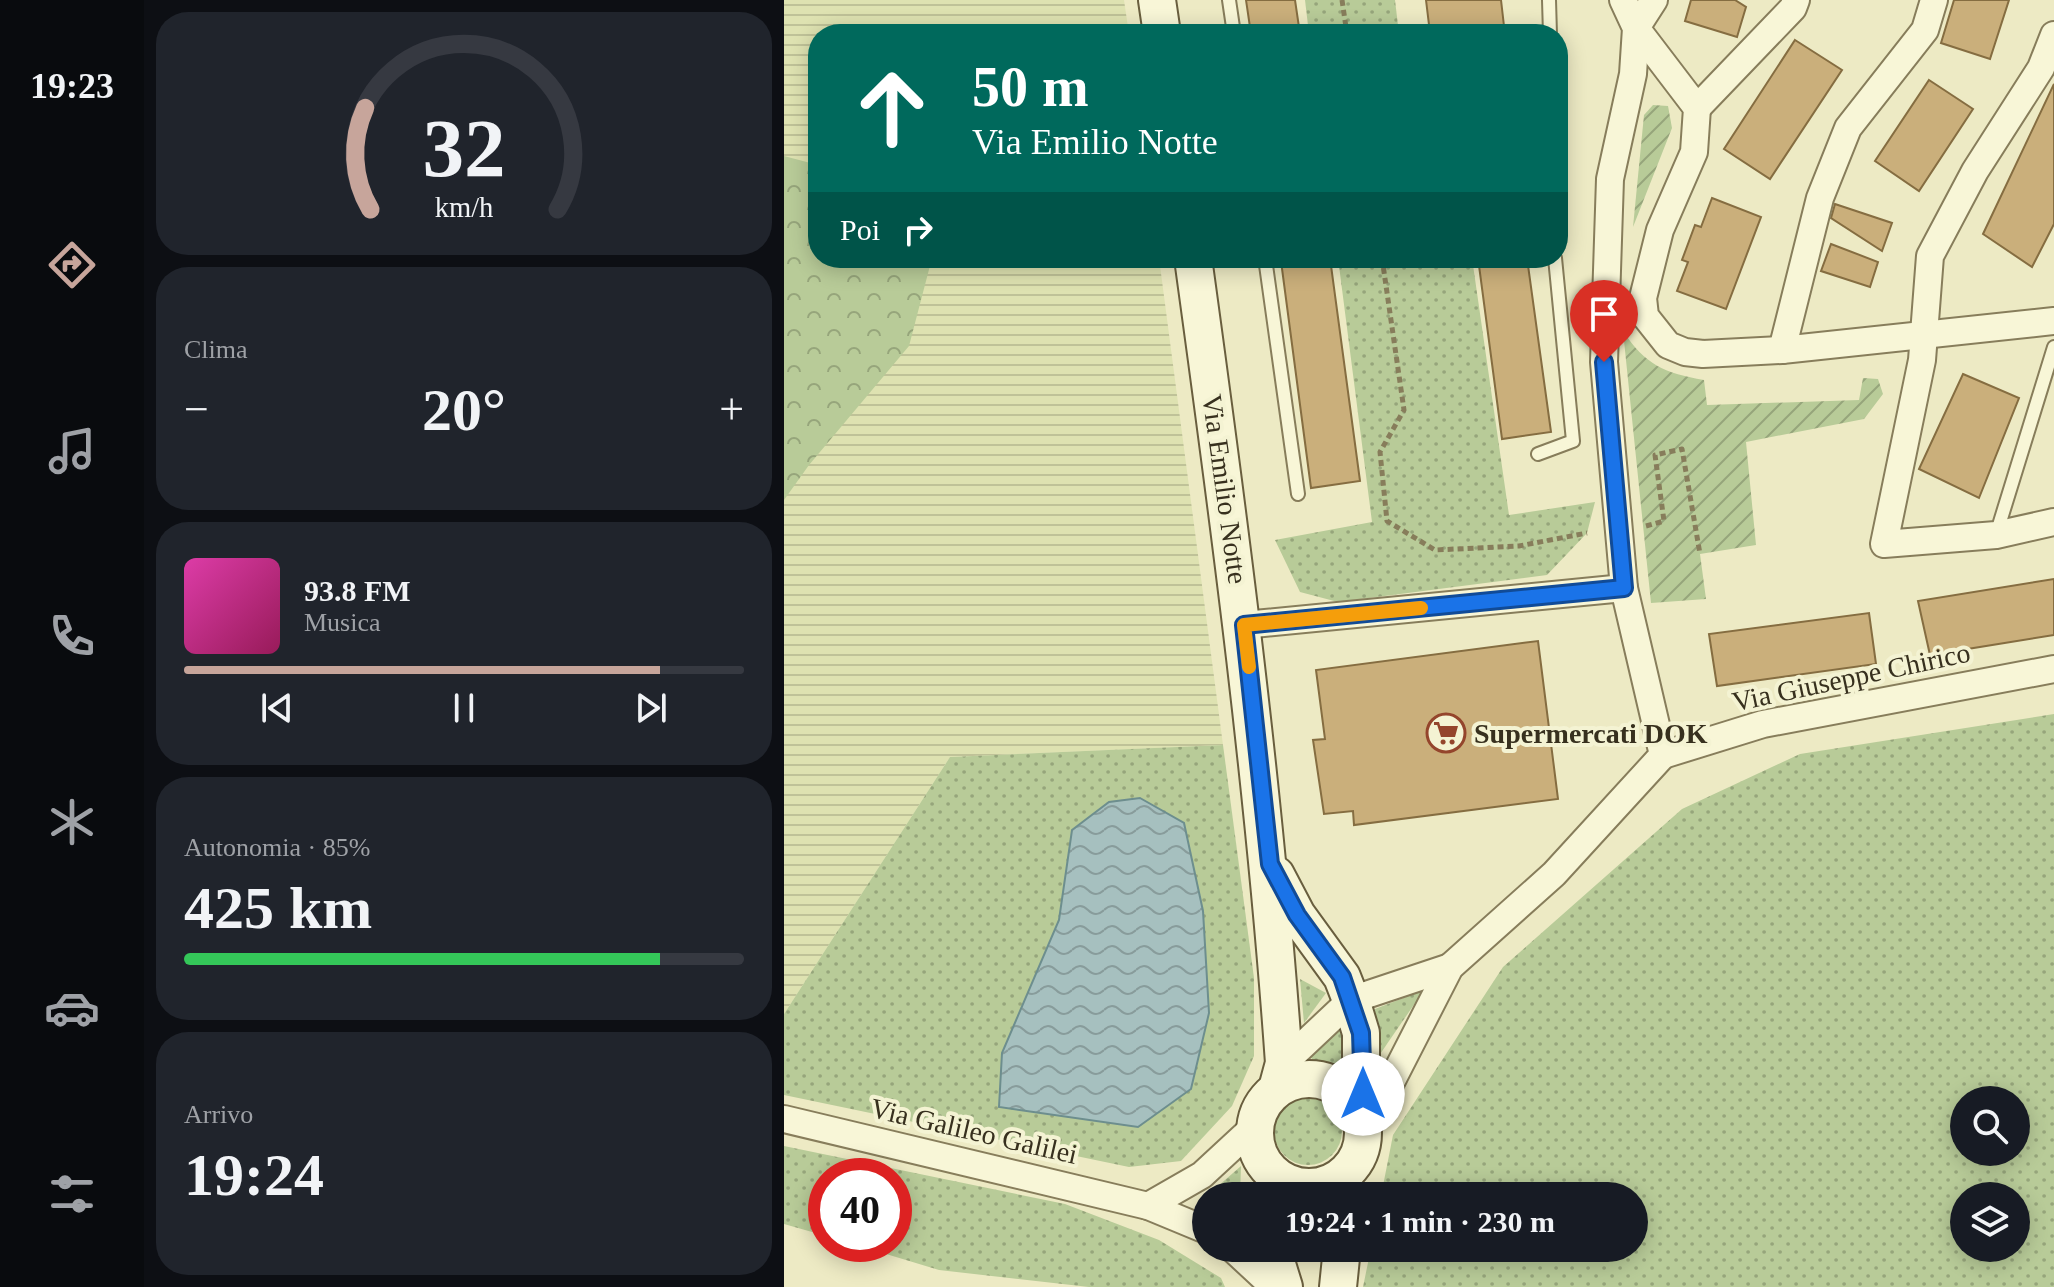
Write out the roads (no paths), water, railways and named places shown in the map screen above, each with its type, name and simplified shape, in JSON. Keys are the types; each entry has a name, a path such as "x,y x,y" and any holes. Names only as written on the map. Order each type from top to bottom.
{"street":[{"path":"1157,0 1161,24"},
{"path":"1623,0 1636,28 1697,108"},
{"path":"1325,1171 1450,967 1554,874 1663,755 1624,588 1604,362 1610,179 1633,74 1636,28 1654,0"},
{"path":"1796,0 1793,8 1697,108 1694,152 1660,230 1645,279 1645,316 1668,345 1685,352 1782,350 1924,338 2054,321"},
{"path":"1782,350 1820,198 1848,128 1925,30 1934,0"},
{"path":"2054,35 2041,68 1975,171 1930,256 1924,338 1884,544 1996,535 2054,522"},
{"name":"Via Emilio Notte","path":"1194,268 1244,625 1270,864 1280,1076"},
{"path":"1244,625 1624,588"},
{"name":"Via Giuseppe Chirico","path":"1663,755 1763,724 2054,669"},
{"path":"1270,864 1297,915 1342,977 1361,1033 1325,1171"},
{"path":"1325,1171 1262,1161 1255,1145 1255,1126 1258,1112 1280,1076 1351,1000 1450,967"},
{"path":"1280,1076 1327,1081 1354,1102 1325,1171"},
{"name":"Via Galileo Galilei","path":"784,1119 1148,1206 1192,1224"},
{"path":"1148,1206 1202,1175 1255,1126"},
{"path":"1247,1262 1274,1287"},
{"path":"1276,1262 1284,1287"},
{"path":"1338,1287 1341,1262"}],"lane":[{"path":"1229,0 1233,24"},
{"path":"1549,0 1550,24"},
{"path":"1266,268 1298,494"},
{"path":"1538,454 1573,441 1556,268"},
{"path":"1996,535 2054,347"}],"water":[{"path":"1140,798 1184,823 1203,911 1209,1013 1191,1089 1138,1127 999,1107 1002,1053 1059,920 1072,830 1109,802"}],"place":[{"name":"Supermercati DOK","path":"1446,733"}]}
